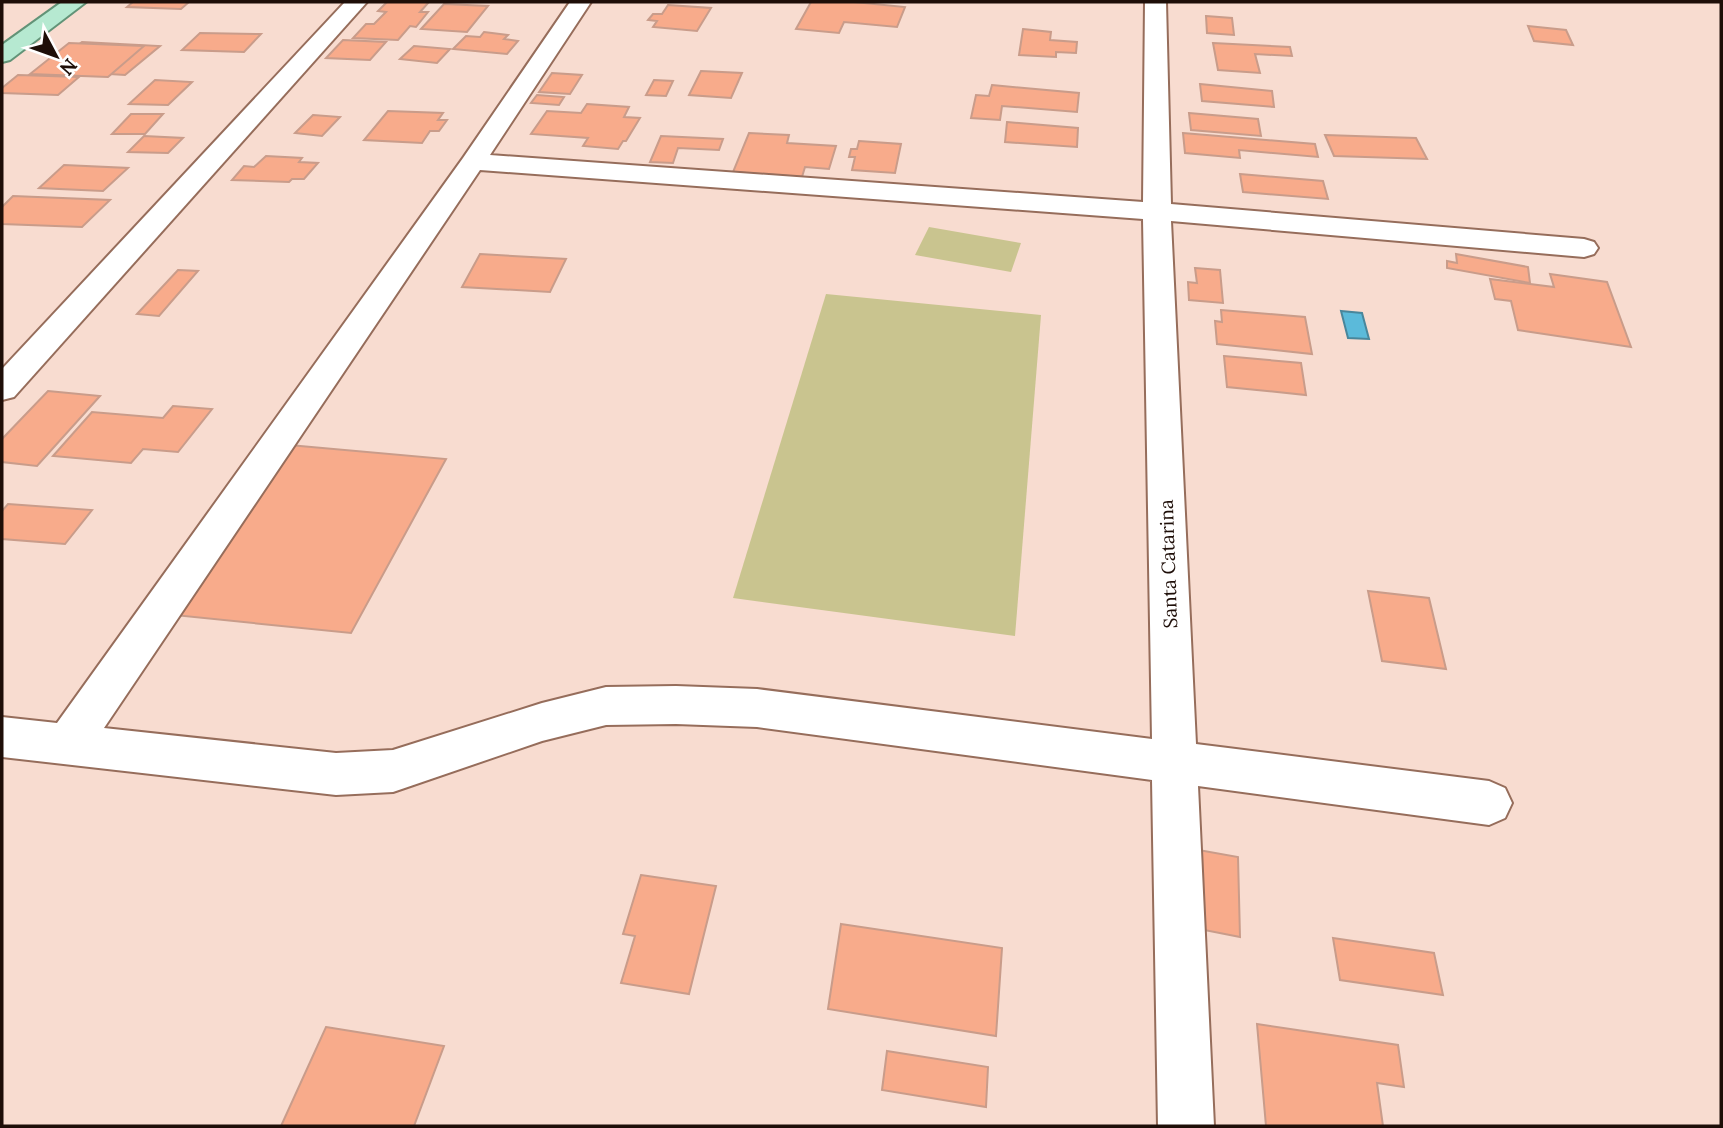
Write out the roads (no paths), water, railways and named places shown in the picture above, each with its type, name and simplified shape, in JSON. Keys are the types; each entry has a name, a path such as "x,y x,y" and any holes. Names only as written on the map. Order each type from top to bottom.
{"main road":[{"path":"2,55 75,2"}],"street":[{"path":"2,389 356,2"},
{"path":"69,743 473,162 580,2"},
{"name":"Santa Catarina","path":"1156,2 1157,211 1186,1126"},
{"path":"473,162 1157,211 1584,248"},
{"path":"2,737 336,774 393,771 542,722 606,706 757,708 1489,803"}],"water":[{"path":"1341,311 1362,313 1369,339 1348,338"}]}
